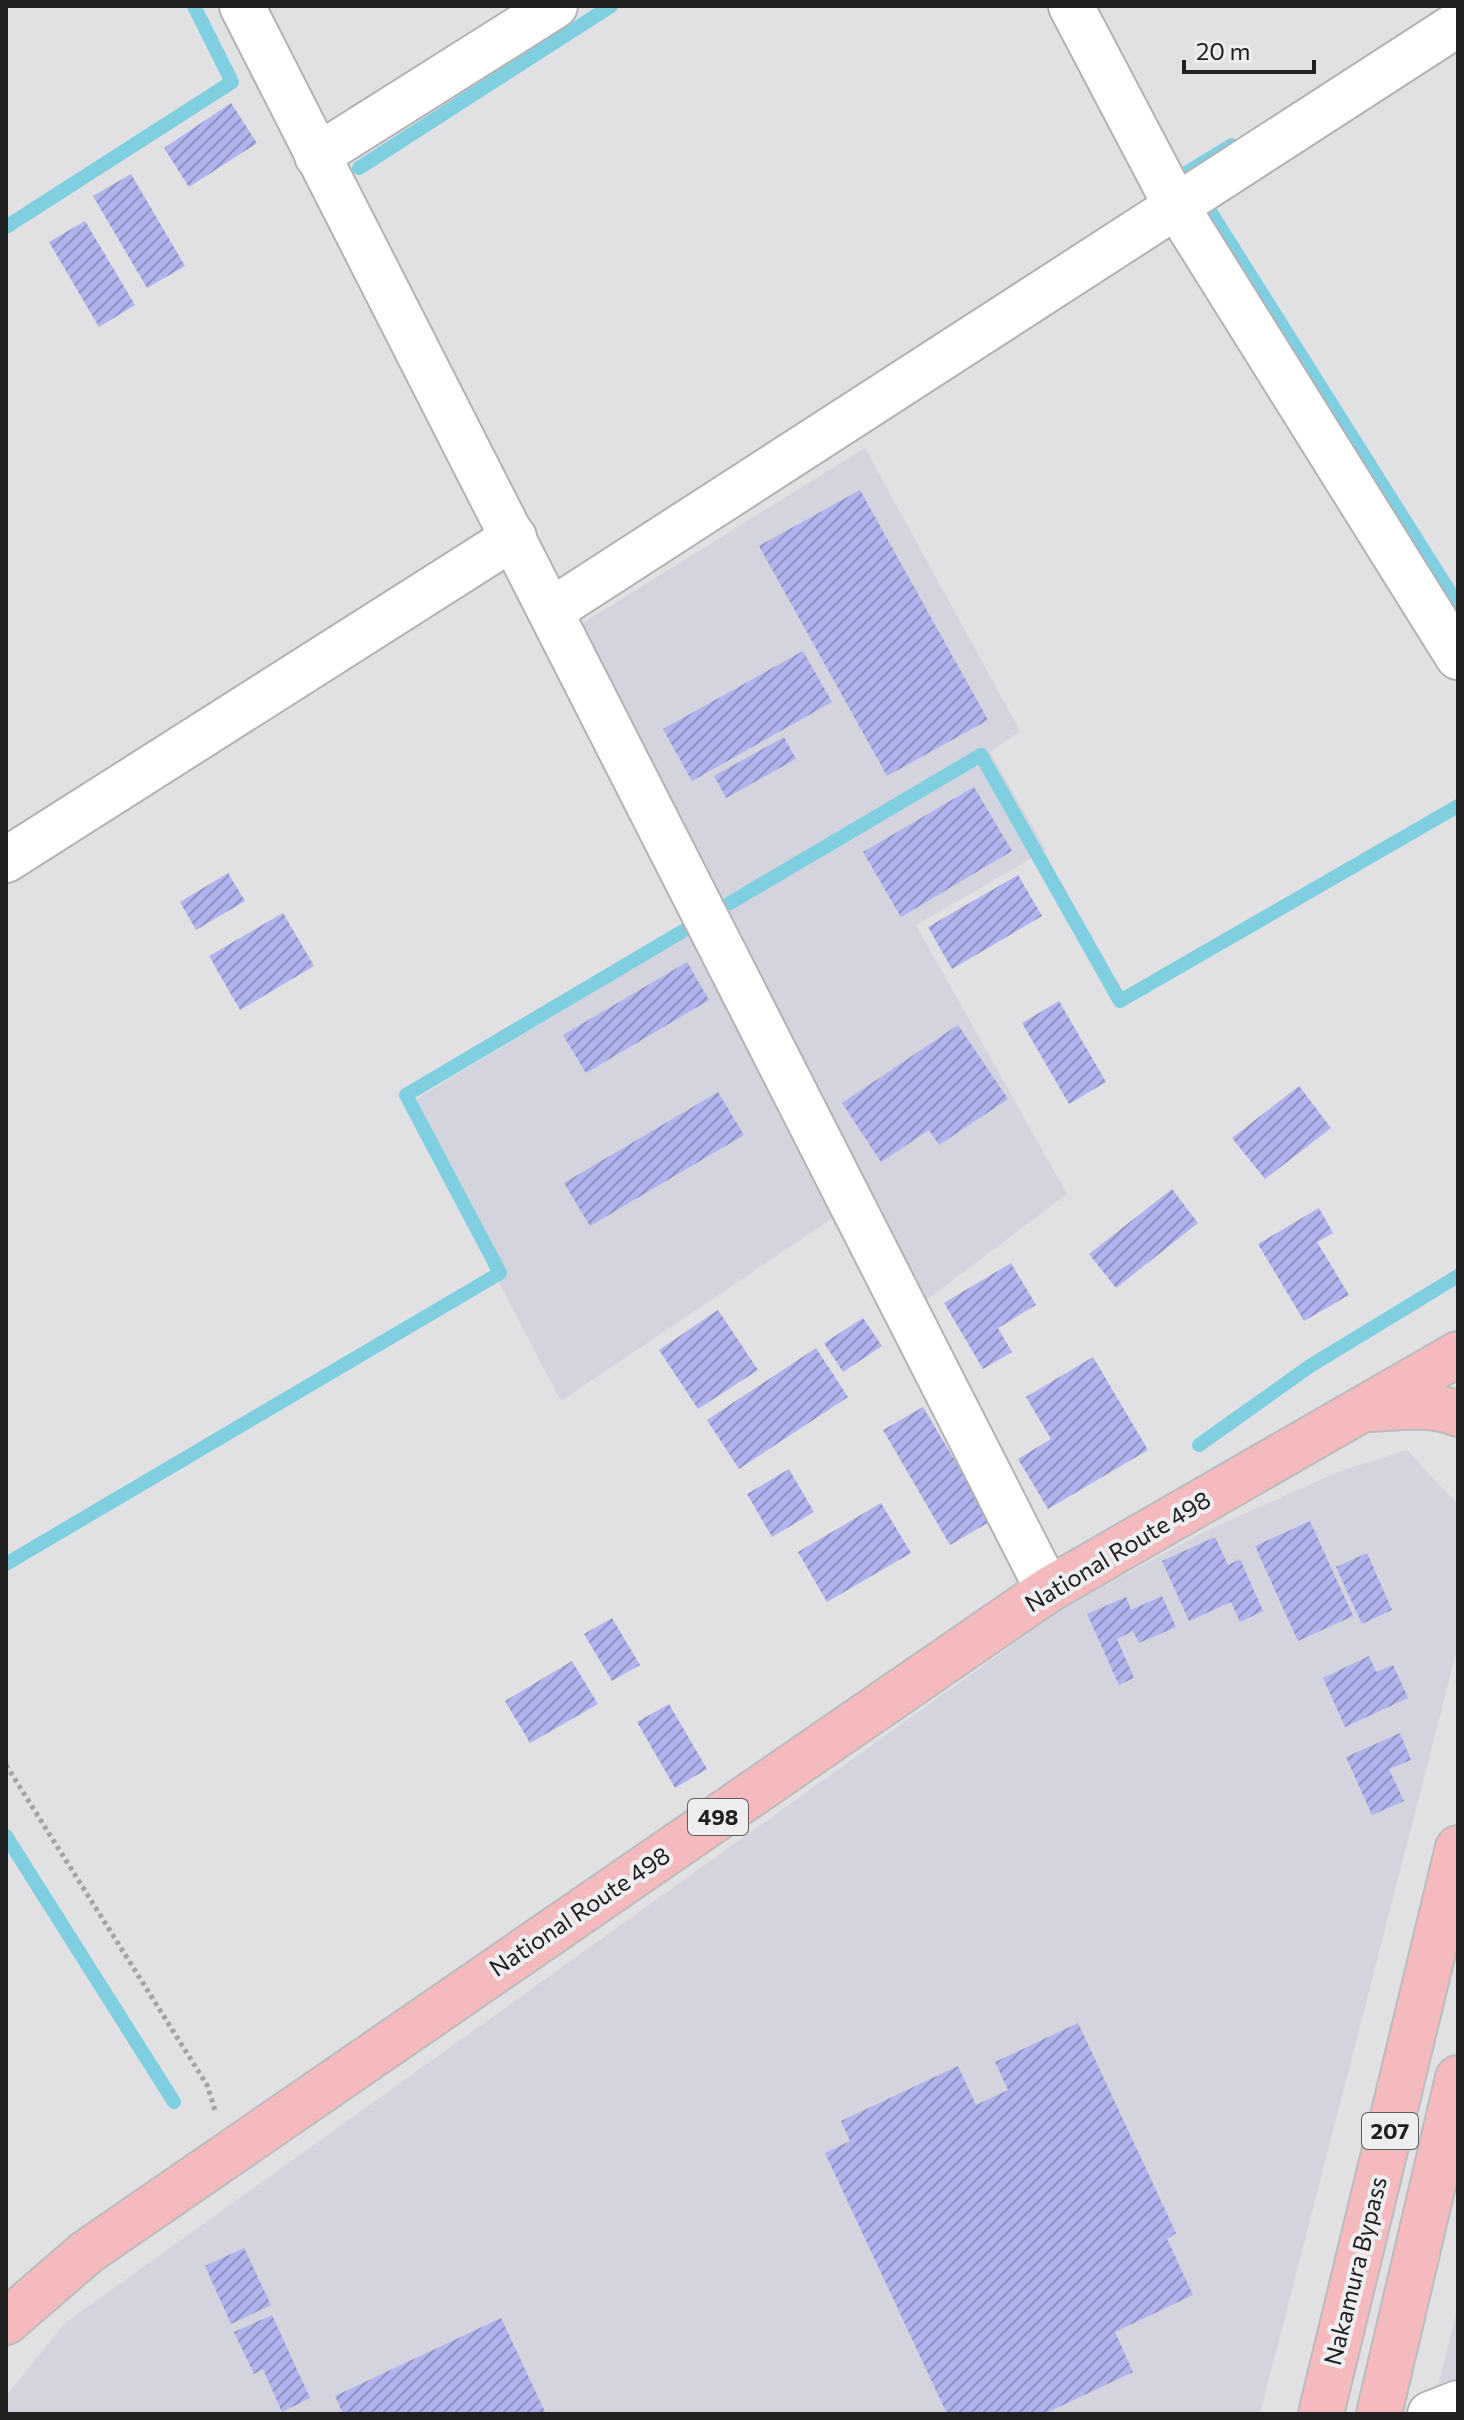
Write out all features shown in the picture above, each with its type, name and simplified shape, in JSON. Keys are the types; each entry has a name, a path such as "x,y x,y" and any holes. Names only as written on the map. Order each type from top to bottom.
{"highway":[{"name":"National Route 498","path":"6,2322 87,2252 229,2152 1048,1590 1458,1354"},
{"path":"1362,1409 1412,1407 1448,1409 1458,1414"},
{"name":"Nakamura Bypass","path":"1321,2414 1458,1848"},
{"name":"207","path":"1379,2414 1458,2078"}],"street":[{"path":"242,6 1048,1590"},
{"path":"317,156 555,6"},
{"path":"1071,6 1190,195 1458,657"},
{"path":"552,610 1458,24"},
{"path":"6,860 514,537"},
{"path":"1430,2414 1458,2403"}],"path":[{"path":"6,1765 207,2085 229,2152"}],"shaded area":[{"path":"865,448 1020,731 990,752 1046,850 916,925 1067,1194 921,1304 858,1201 561,1401 406,1105 690,934 544,647"},
{"path":"1407,1450 1458,1505 1458,1646 1260,2414 6,2414 6,2396 65,2323 1065,1607 1206,1531 1338,1472"},
{"path":"1458,2306 1458,2408 1431,2414"}],"building":[{"path":"231,103 257,143 189,187 164,148"},
{"path":"131,174 185,266 147,288 93,196"},
{"path":"85,221 135,305 99,327 49,242"},
{"path":"860,490 988,720 887,776 759,546"},
{"path":"803,651 832,702 692,781 663,729"},
{"path":"784,737 796,759 726,798 714,776"},
{"path":"974,787 1012,851 901,917 863,852"},
{"path":"228,873 245,901 196,930 180,902"},
{"path":"1018,875 1042,916 952,969 928,927"},
{"path":"283,913 314,966 240,1010 209,956"},
{"path":"687,962 709,1000 586,1073 563,1035"},
{"path":"1059,1001 1106,1082 1069,1104 1022,1023"},
{"path":"958,1025 1008,1099 939,1145 929,1130 881,1162 842,1103"},
{"path":"1299,1086 1331,1128 1265,1179 1232,1138"},
{"path":"718,1092 744,1135 590,1226 564,1183"},
{"path":"1172,1189 1198,1223 1116,1288 1089,1254"},
{"path":"1319,1208 1333,1233 1317,1242 1349,1295 1304,1321 1258,1244"},
{"path":"1011,1263 1036,1305 998,1328 1012,1352 983,1369 944,1303"},
{"path":"718,1310 758,1370 698,1409 659,1350"},
{"path":"863,1318 882,1346 843,1372 824,1343"},
{"path":"816,1348 848,1397 739,1469 707,1420"},
{"path":"1093,1357 1148,1450 1048,1509 1018,1459 1051,1439 1026,1397"},
{"path":"923,1407 991,1521 950,1545 883,1430"},
{"path":"789,1469 814,1512 772,1537 747,1494"},
{"path":"881,1503 911,1553 827,1602 798,1552"},
{"path":"1310,1521 1353,1616 1298,1641 1255,1546"},
{"path":"1215,1537 1228,1565 1240,1559 1263,1611 1240,1622 1231,1602 1189,1621 1162,1561"},
{"path":"1367,1553 1392,1610 1362,1624 1336,1567"},
{"path":"1162,1596 1176,1627 1139,1643 1133,1631 1117,1639 1134,1678 1119,1685 1087,1614 1126,1597 1131,1610"},
{"path":"612,1618 640,1665 612,1681 584,1634"},
{"path":"1369,1656 1376,1672 1393,1665 1408,1698 1345,1727 1323,1678"},
{"path":"572,1661 598,1704 530,1743 505,1701"},
{"path":"669,1704 707,1769 675,1788 637,1722"},
{"path":"1400,1733 1411,1760 1389,1769 1404,1801 1372,1815 1346,1757"},
{"path":"1078,2023 1176,2233 1167,2239 1193,2295 1115,2332 1133,2372 1044,2414 947,2414 825,2153 850,2141 841,2121 958,2066 976,2105 1008,2090 995,2062"},
{"path":"244,2248 271,2305 231,2324 205,2266"},
{"path":"272,2315 310,2398 282,2412 263,2369 254,2374 234,2332"},
{"path":"501,2318 546,2414 343,2414 335,2396"}],"waterway":[{"path":"6,227 232,82 194,6"},
{"path":"359,168 611,6"},
{"path":"1232,145 1186,173 1458,605"},
{"path":"730,903 981,755 1120,1001 1458,806"},
{"path":"6,1564 500,1273 406,1095 683,931"},
{"path":"1199,1445 1310,1366 1458,1276"},
{"path":"6,1836 174,2102"}]}
